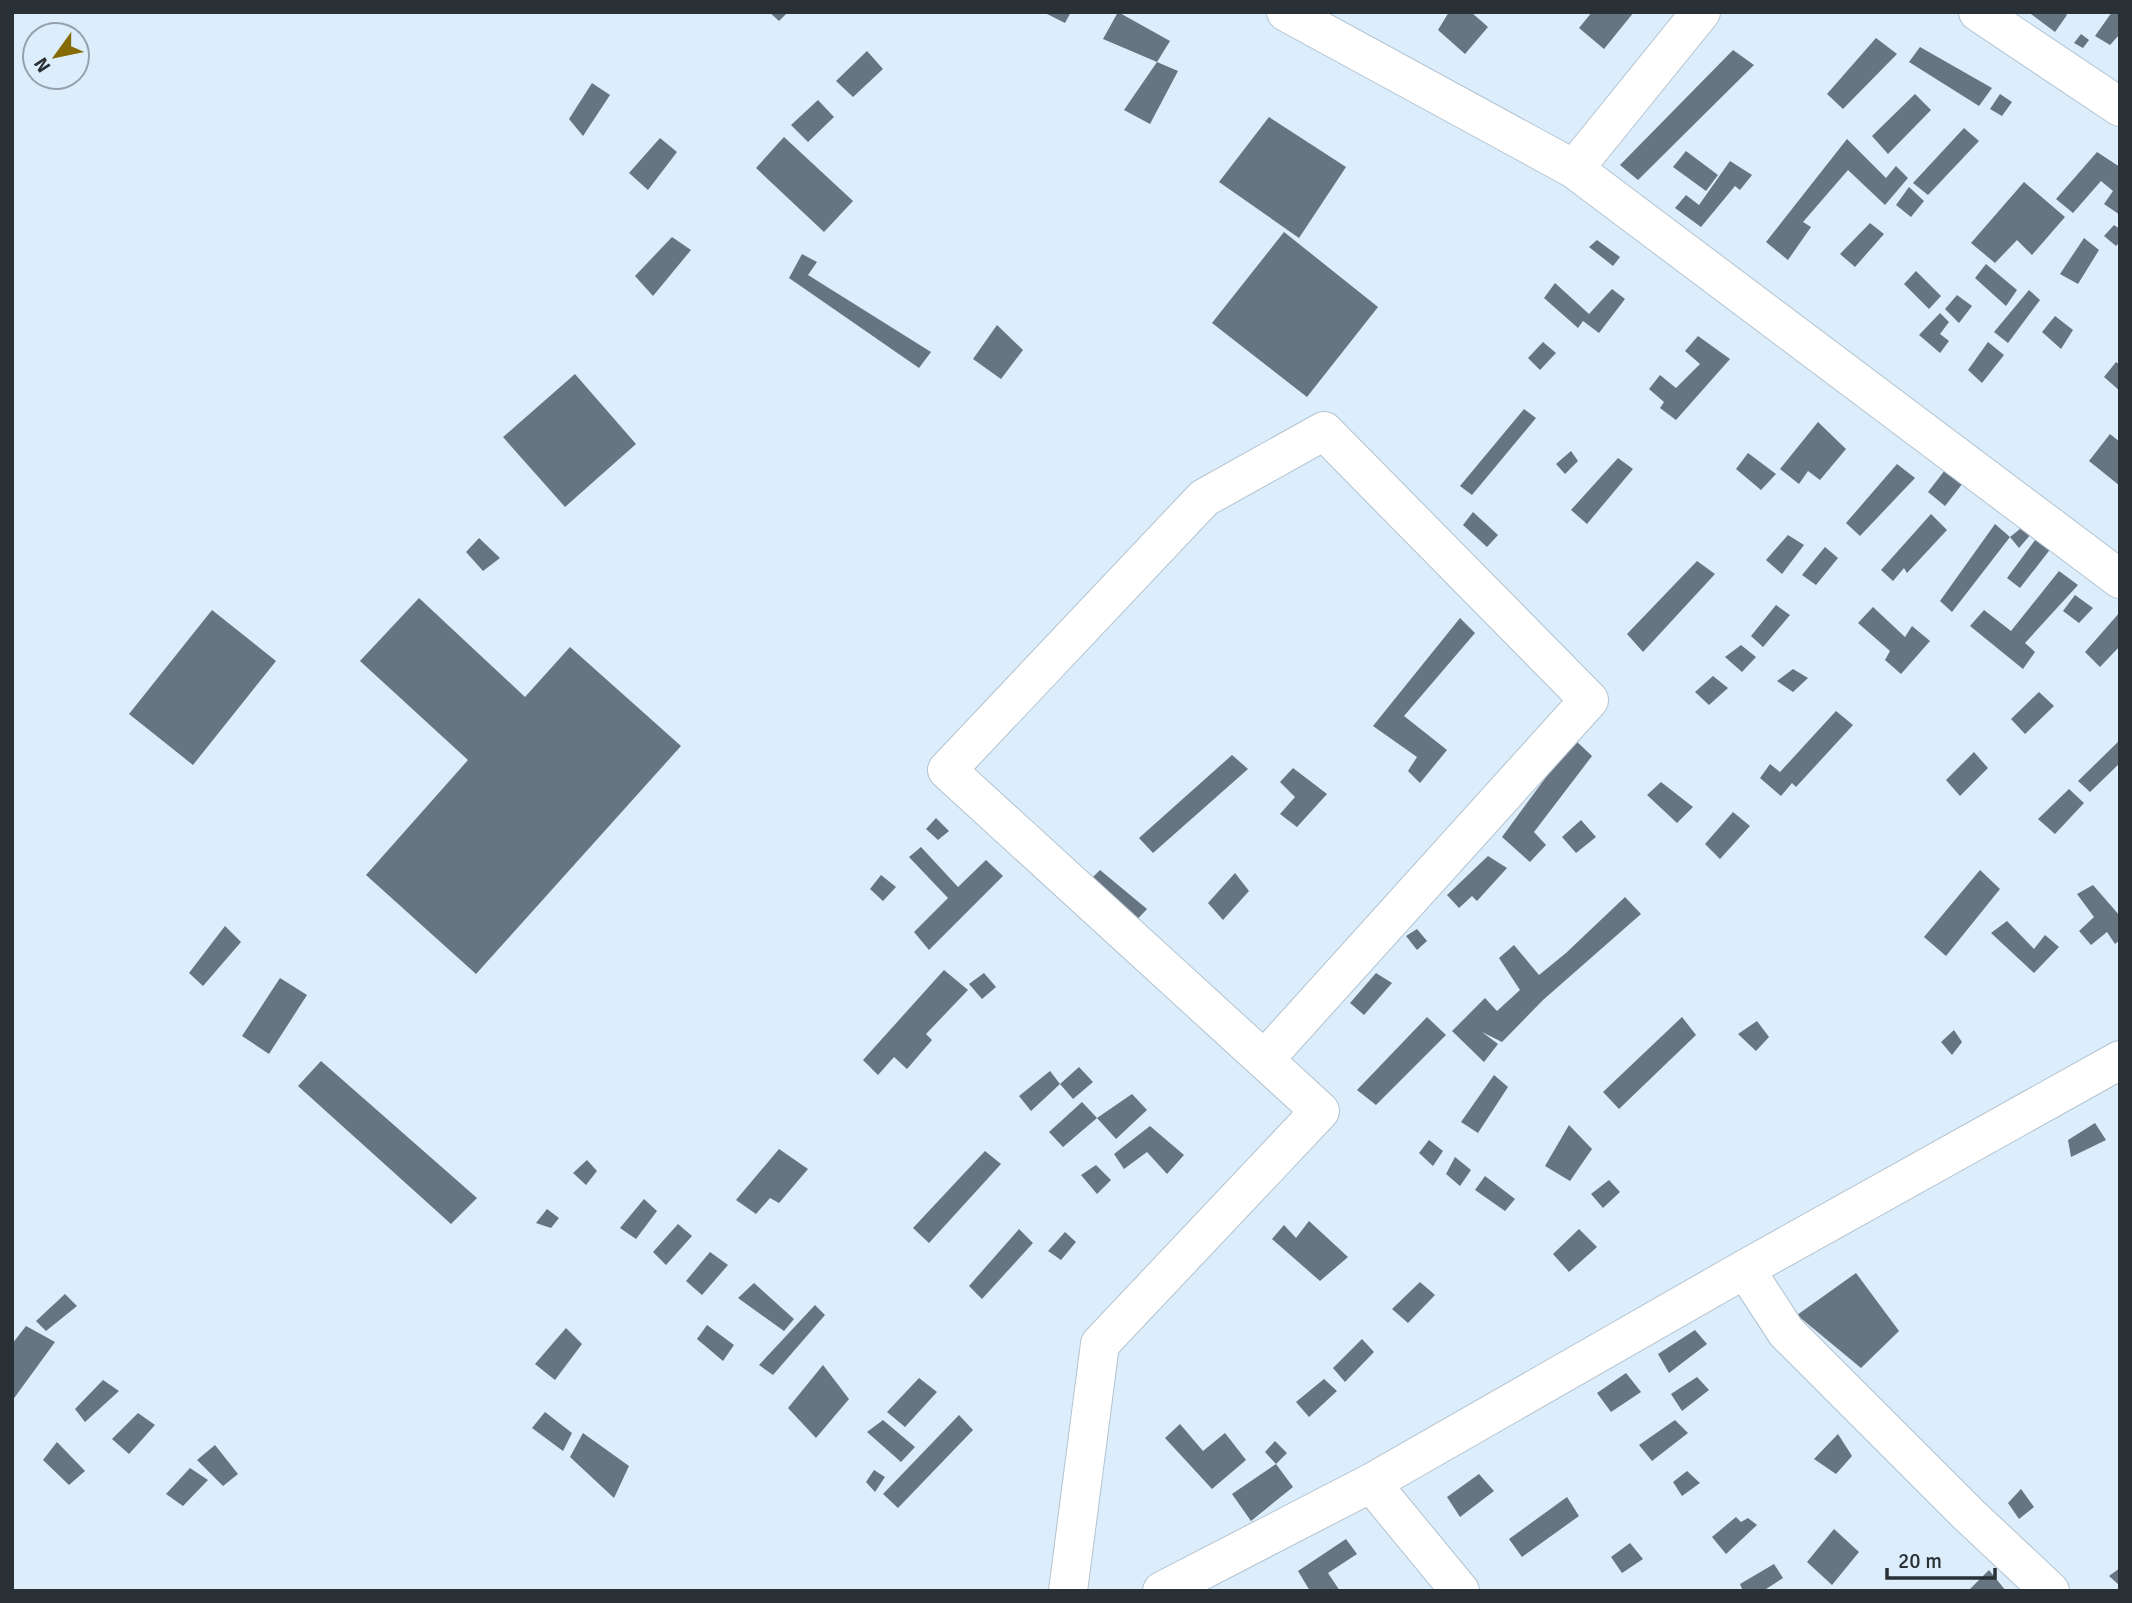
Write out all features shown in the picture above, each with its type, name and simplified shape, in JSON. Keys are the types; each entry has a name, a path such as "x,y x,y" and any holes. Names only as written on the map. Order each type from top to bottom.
{"street":[{"path":"1286,12 1574,169 2120,579"},
{"path":"1574,169 1701,12"},
{"path":"1978,12 2120,107"},
{"path":"1068,1591 1100,1343 1320,1111 1264,1060 947,770 1203,498 1324,431 1589,699 1264,1060"},
{"path":"1162,1591 1371,1483 1745,1269 2120,1060"},
{"path":"1745,1269 1786,1332 1969,1515 2050,1591"},
{"path":"1371,1483 1460,1591"}],"building":[{"path":"769,12 788,12 779,21"},
{"path":"1043,12 1071,12 1065,23"},
{"path":"1118,12 1170,41 1157,62 1103,39"},
{"path":"1449,12 1471,12 1488,27 1465,54 1438,30"},
{"path":"1592,12 1634,12 1604,49 1579,28"},
{"path":"2063,12 2067,15 2055,32 2031,14"},
{"path":"2112,12 2120,12 2120,34 2110,45 2095,36"},
{"path":"2081,34 2089,40 2083,48 2074,43"},
{"path":"1876,38 1897,54 1843,109 1827,94"},
{"path":"1920,47 1992,88 1979,106 1909,62"},
{"path":"1733,50 1754,65 1638,180 1620,165"},
{"path":"867,51 883,69 853,97 836,81"},
{"path":"1157,62 1178,71 1150,124 1124,110"},
{"path":"592,83 610,95 583,136 569,119"},
{"path":"1915,94 1931,110 1888,154 1872,136"},
{"path":"2000,94 2012,102 2002,116 1990,109"},
{"path":"818,100 834,117 808,142 791,125"},
{"path":"1269,117 1346,167 1299,238 1219,182"},
{"path":"1964,128 1979,141 1928,195 1913,183"},
{"path":"784,137 853,201 824,232 756,168"},
{"path":"660,138 677,152 648,190 629,173"},
{"path":"1847,139 1886,178 1896,166 1908,178 1885,205 1848,170 1803,222 1811,227 1788,260 1766,242"},
{"path":"1686,151 1718,175 1706,191 1673,167"},
{"path":"2097,152 2120,167 2120,215 2104,204 2113,191 2101,181 2073,213 2056,199"},
{"path":"1730,161 1752,175 1740,190 1735,186 1701,227 1675,208 1686,195 1699,205"},
{"path":"2024,182 2065,217 2032,255 2017,240 1995,263 1971,243"},
{"path":"1909,187 1924,201 1911,217 1896,205"},
{"path":"1870,223 1884,234 1855,267 1840,254"},
{"path":"2114,225 2120,229 2120,242 2116,246 2104,236"},
{"path":"1284,232 1378,307 1307,397 1212,323"},
{"path":"672,237 691,250 653,296 635,276"},
{"path":"2084,238 2099,250 2078,284 2060,274"},
{"path":"1597,240 1620,257 1613,266 1589,247"},
{"path":"802,254 817,262 808,275 931,352 919,368 789,278"},
{"path":"1986,264 2017,290 2006,306 1975,278"},
{"path":"1916,271 1941,296 1929,309 1904,284"},
{"path":"1555,283 1589,314 1612,289 1625,299 1599,333 1583,321 1578,328 1544,298"},
{"path":"2029,290 2040,300 2008,343 1994,332"},
{"path":"1957,295 1972,306 1959,323 1945,309"},
{"path":"1940,313 1949,322 1940,334 1949,341 1940,353 1919,335"},
{"path":"2055,316 2073,330 2061,349 2042,332"},
{"path":"997,325 1023,350 1001,379 973,359"},
{"path":"1698,336 1730,359 1676,420 1660,408 1664,402 1649,389 1660,375 1676,388 1700,364 1685,351"},
{"path":"1543,342 1556,353 1540,370 1528,358"},
{"path":"1988,342 2004,355 1982,383 1968,370"},
{"path":"2116,362 2120,365 2120,391 2104,377"},
{"path":"575,374 636,444 565,507 503,437"},
{"path":"1524,409 1536,418 1472,495 1460,486"},
{"path":"1818,422 1846,449 1820,480 1808,471 1799,484 1780,469"},
{"path":"2110,434 2120,442 2120,486 2089,461"},
{"path":"1571,451 1578,461 1565,474 1556,464"},
{"path":"1748,453 1776,474 1761,490 1736,469"},
{"path":"1618,458 1633,469 1587,524 1571,510"},
{"path":"1897,464 1915,478 1860,536 1846,523"},
{"path":"1945,470 1963,483 1945,506 1928,492"},
{"path":"1473,512 1498,535 1487,547 1463,525"},
{"path":"1931,514 1947,530 1907,573 1904,568 1893,581 1881,570"},
{"path":"2013,521 2038,526 2019,548 2010,537 2020,529"},
{"path":"1995,524 2010,537 1952,612 1940,601"},
{"path":"1788,535 1804,545 1782,574 1766,560"},
{"path":"2038,536 2052,547 2020,588 2007,578"},
{"path":"479,538 500,558 483,571 466,552"},
{"path":"1825,547 1838,558 1816,585 1802,575"},
{"path":"1697,561 1715,574 1643,652 1627,634"},
{"path":"2059,571 2078,585 2025,643 2035,652 2023,669 1970,626 1984,610 2011,631"},
{"path":"2075,595 2093,608 2079,623 2063,611"},
{"path":"419,598 525,697 570,647 681,746 476,974 366,875 468,760 360,661"},
{"path":"1776,605 1790,615 1763,647 1751,636"},
{"path":"1873,607 1905,637 1912,626 1930,641 1901,674 1885,660 1890,651 1858,623"},
{"path":"212,610 276,661 193,765 129,714"},
{"path":"2120,612 2120,646 2100,667 2085,652"},
{"path":"1460,618 1475,633 1404,716 1447,750 1420,783 1408,771 1417,757 1373,726"},
{"path":"1741,645 1756,657 1742,672 1725,657"},
{"path":"1793,669 1808,678 1793,692 1777,681"},
{"path":"1713,676 1728,688 1709,705 1695,692"},
{"path":"2039,692 2054,706 2025,734 2011,719"},
{"path":"1836,711 1853,725 1796,787 1792,783 1781,796 1760,778 1770,764 1780,772"},
{"path":"1574,739 1592,756 1534,832 1546,845 1530,862 1502,837"},
{"path":"2120,740 2120,763 2090,792 2078,781"},
{"path":"1974,752 1988,768 1960,796 1946,780"},
{"path":"1232,755 1248,769 1153,853 1139,838"},
{"path":"1293,768 1327,794 1297,827 1280,814 1295,797 1280,782"},
{"path":"1661,782 1693,807 1677,823 1647,795"},
{"path":"2069,789 2084,803 2055,834 2038,819"},
{"path":"1733,812 1750,826 1720,859 1705,844"},
{"path":"936,818 949,831 938,840 926,829"},
{"path":"1581,820 1596,837 1576,853 1562,837"},
{"path":"921,847 958,887 986,860 1003,876 929,950 914,932 948,898 909,857"},
{"path":"1488,856 1507,868 1477,901 1472,896 1459,908 1447,895"},
{"path":"1100,870 1147,909 1132,925 1084,886"},
{"path":"1980,870 2000,889 1946,956 1924,937"},
{"path":"1235,873 1249,891 1223,920 1208,903"},
{"path":"881,875 896,887 883,901 870,889"},
{"path":"2093,885 2120,916 2120,940 2115,944 2107,932 2091,945 2079,931 2094,917 2077,894"},
{"path":"1625,897 1641,914 1543,1000 1502,1042 1482,1032 1498,1044 1484,1062 1452,1031 1485,998 1497,1011 1520,990 1499,958 1514,945 1539,975"},
{"path":"2007,921 2034,949 2045,935 2059,947 2034,973 1991,933"},
{"path":"225,926 241,942 203,986 189,973"},
{"path":"1417,929 1427,941 1417,950 1406,936"},
{"path":"944,970 968,990 926,1034 932,1040 907,1069 894,1057 878,1075 863,1060"},
{"path":"984,973 996,987 982,999 969,984"},
{"path":"1376,973 1392,983 1364,1015 1350,1003"},
{"path":"280,978 307,995 269,1054 242,1036"},
{"path":"1427,1017 1446,1035 1376,1105 1357,1090"},
{"path":"1682,1017 1696,1035 1619,1109 1603,1092"},
{"path":"1757,1021 1769,1037 1756,1051 1738,1034"},
{"path":"1954,1030 1962,1042 1952,1055 1941,1042"},
{"path":"321,1061 477,1198 451,1224 298,1086"},
{"path":"1079,1067 1093,1082 1073,1099 1060,1084"},
{"path":"1050,1071 1060,1084 1031,1111 1019,1096"},
{"path":"1494,1075 1508,1087 1478,1133 1461,1122"},
{"path":"1132,1094 1147,1110 1116,1139 1097,1118"},
{"path":"1082,1102 1097,1118 1063,1147 1049,1132"},
{"path":"2095,1123 2106,1140 2071,1157 2068,1140"},
{"path":"1569,1125 1592,1149 1570,1181 1545,1166"},
{"path":"1150,1126 1184,1155 1167,1174 1147,1152 1124,1169 1114,1154"},
{"path":"1429,1140 1443,1151 1433,1166 1419,1153"},
{"path":"779,1149 808,1169 779,1203 770,1198 756,1214 736,1200"},
{"path":"985,1151 1001,1164 929,1243 913,1228"},
{"path":"1455,1157 1471,1170 1460,1186 1446,1174"},
{"path":"587,1160 597,1171 586,1185 573,1173"},
{"path":"1096,1165 1111,1180 1097,1194 1081,1175"},
{"path":"1485,1176 1515,1199 1505,1211 1475,1190"},
{"path":"1609,1180 1620,1192 1603,1208 1591,1194"},
{"path":"644,1199 657,1211 636,1239 620,1228"},
{"path":"547,1209 559,1218 551,1228 536,1223"},
{"path":"1309,1221 1348,1257 1320,1281 1272,1239 1284,1225 1296,1238"},
{"path":"678,1224 692,1236 666,1265 653,1252"},
{"path":"1019,1229 1033,1243 982,1299 969,1286"},
{"path":"1579,1229 1597,1247 1569,1272 1553,1254"},
{"path":"1065,1232 1076,1242 1061,1260 1048,1251"},
{"path":"710,1252 728,1265 702,1295 686,1281"},
{"path":"1856,1273 1899,1331 1861,1368 1797,1315"},
{"path":"1420,1282 1435,1295 1408,1323 1392,1309"},
{"path":"754,1283 794,1319 784,1331 738,1298"},
{"path":"65,1294 77,1306 46,1331 36,1321"},
{"path":"815,1305 825,1315 773,1375 759,1365"},
{"path":"707,1325 734,1345 723,1361 697,1339"},
{"path":"26,1326 55,1342 12,1401 12,1344"},
{"path":"566,1328 582,1344 555,1380 535,1364"},
{"path":"1695,1330 1707,1344 1669,1373 1658,1354"},
{"path":"1362,1339 1374,1352 1345,1382 1333,1368"},
{"path":"823,1365 849,1399 816,1438 788,1408"},
{"path":"1626,1373 1641,1392 1611,1412 1597,1393"},
{"path":"1697,1377 1709,1390 1682,1411 1671,1394"},
{"path":"919,1378 937,1392 905,1427 887,1412"},
{"path":"1324,1379 1337,1391 1309,1417 1296,1402"},
{"path":"103,1380 119,1391 85,1422 75,1409"},
{"path":"545,1412 572,1433 563,1451 532,1428"},
{"path":"138,1413 155,1425 129,1454 112,1439"},
{"path":"959,1415 973,1430 898,1508 883,1494"},
{"path":"883,1420 915,1447 901,1462 867,1432"},
{"path":"1675,1420 1688,1433 1652,1461 1639,1445"},
{"path":"1180,1424 1203,1451 1225,1433 1246,1460 1212,1489 1165,1438"},
{"path":"583,1433 629,1466 614,1498 570,1457"},
{"path":"1838,1434 1852,1456 1836,1474 1814,1459"},
{"path":"1275,1441 1287,1453 1276,1464 1265,1452"},
{"path":"57,1442 85,1471 69,1485 43,1460"},
{"path":"215,1445 238,1474 223,1486 197,1460"},
{"path":"1276,1464 1293,1487 1251,1521 1232,1494"},
{"path":"190,1468 208,1480 183,1506 166,1494"},
{"path":"874,1470 885,1477 875,1492 866,1482"},
{"path":"1687,1471 1700,1483 1682,1496 1673,1482"},
{"path":"1479,1474 1494,1491 1460,1517 1447,1497"},
{"path":"2021,1489 2034,1507 2019,1519 2008,1503"},
{"path":"1567,1497 1579,1516 1522,1557 1509,1539"},
{"path":"1736,1517 1741,1522 1748,1518 1757,1525 1726,1554 1712,1537"},
{"path":"1834,1529 1859,1552 1832,1585 1807,1562"},
{"path":"1346,1539 1357,1554 1328,1573 1340,1591 1310,1591 1298,1571"},
{"path":"1630,1543 1643,1559 1622,1573 1611,1557"},
{"path":"1774,1564 1783,1578 1763,1591 1743,1591 1740,1584"},
{"path":"2120,1568 2120,1586 2109,1576"},
{"path":"1989,1570 2006,1591 1968,1591"}]}
